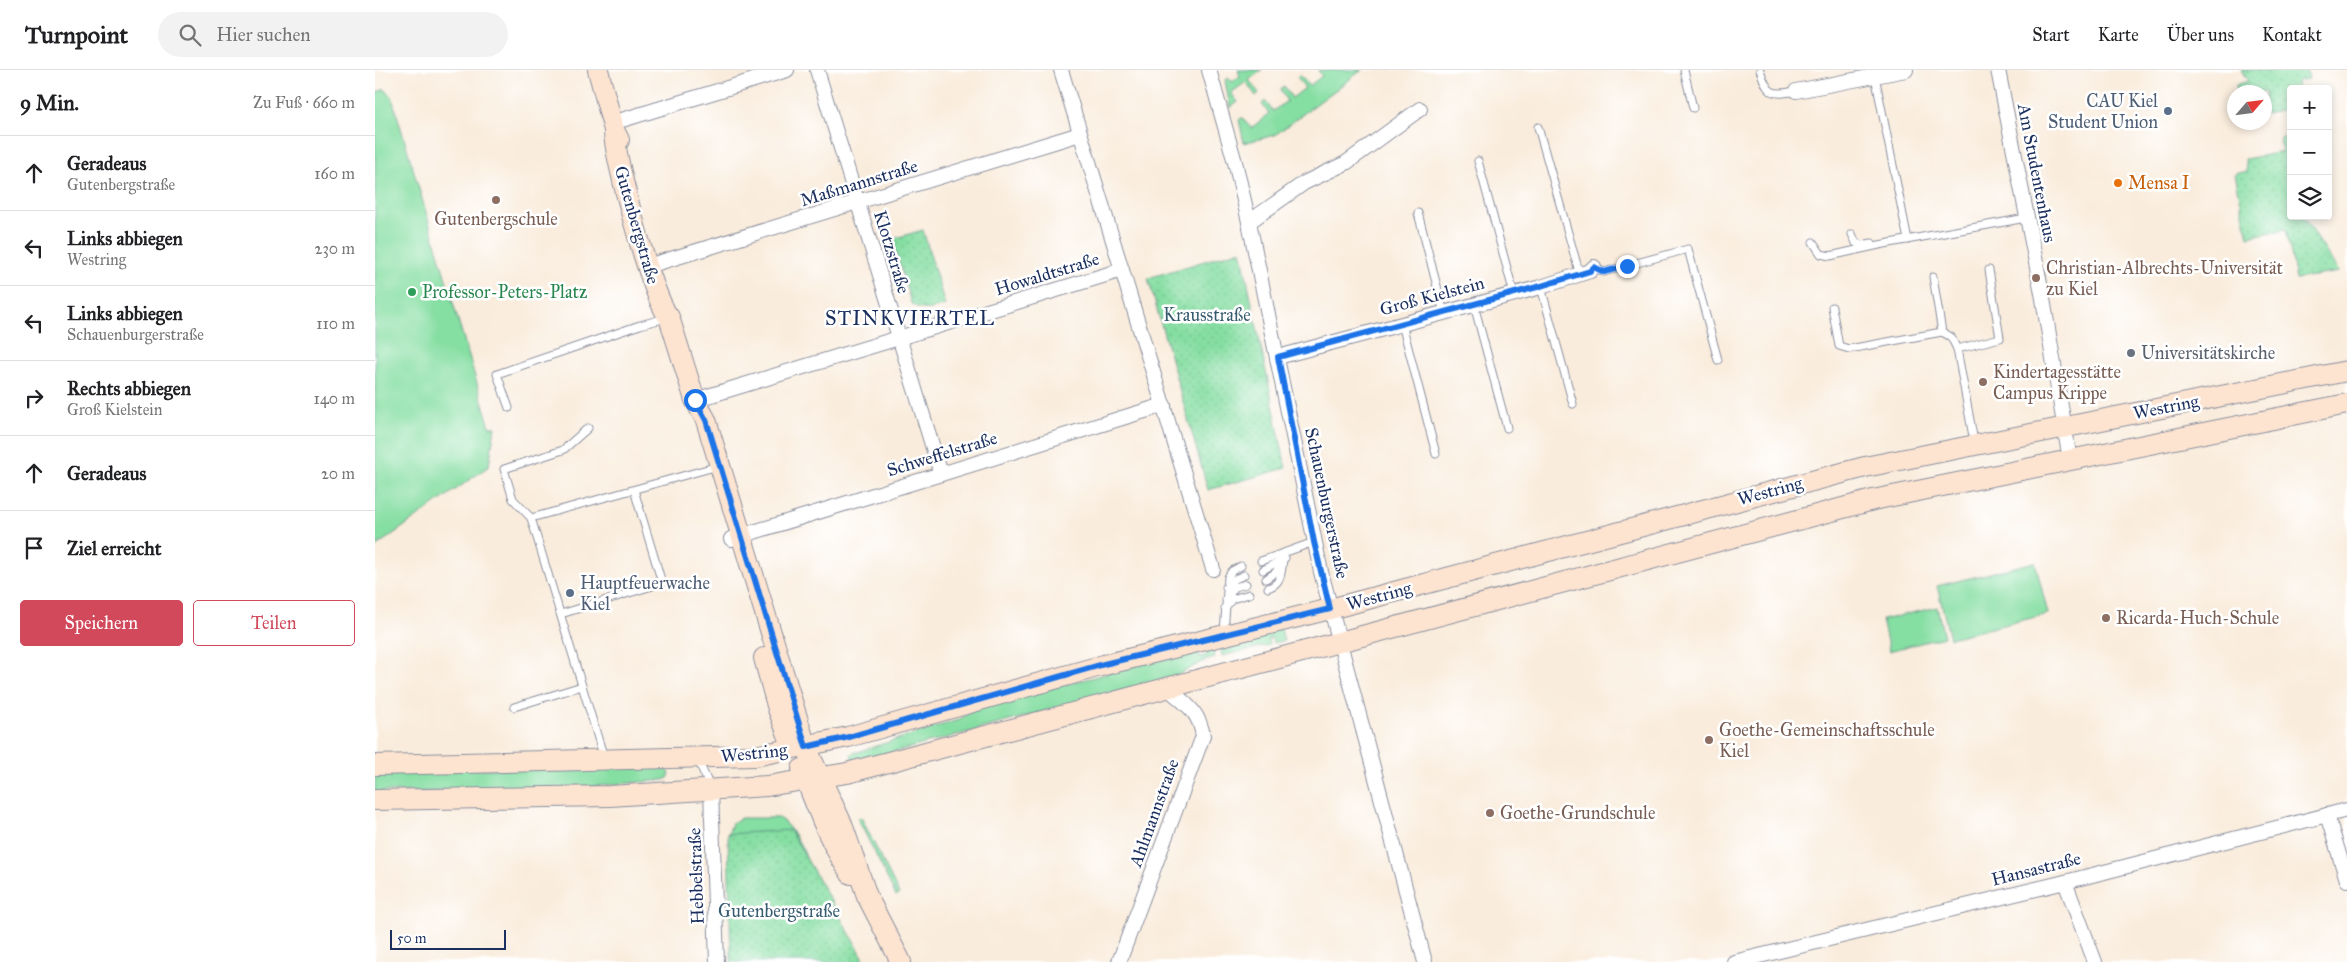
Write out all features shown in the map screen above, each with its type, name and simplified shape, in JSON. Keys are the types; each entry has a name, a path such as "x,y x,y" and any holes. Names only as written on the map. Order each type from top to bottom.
{"main road":[{"name":"Gutenbergstraße","path":"598,70 613,127 614,141 626,192 653,265 663,310 669,317 695,400 698,423 711,468 736,538"},
{"name":"Westring","path":"375,766 755,756 800,748 849,737 1104,664 1330,609 1865,467 2347,371"},
{"name":"Gutenbergstraße","path":"695,400 706,420 778,709 800,748 814,779 842,824 867,896 901,962"},
{"name":"Westring","path":"375,800 609,796 767,786 847,773 1873,500 2347,404"}],"street":[{"path":"613,127 787,70"},
{"name":"Klotzstraße","path":"817,70 941,474"},
{"path":"1061,70 1213,569"},
{"name":"Schauenburgerstraße","path":"1209,70 1236,166 1249,222 1278,357 1314,542 1330,609 1425,962"},
{"path":"1796,92 1906,70"},
{"name":"Am Studentenhaus","path":"1998,70 2042,293 2070,460"},
{"path":"1249,222 1304,183 1346,163 1419,109"},
{"name":"Maßmannstraße","path":"653,265 1081,134"},
{"name":"Groß Kielstein","path":"1278,357 1514,294 1580,275 1594,267"},
{"name":"Howaldtstraße","path":"695,400 1122,270"},
{"name":"Schweffelstraße","path":"736,538 1164,405"},
{"name":"Ahlmannstraße","path":"1119,962 1203,736 1199,718 1190,707 1167,688"},
{"name":"Hebbelstraße","path":"711,789 717,962"},
{"name":"Hansastraße","path":"1733,962 2065,882 2347,810"},
{"path":"2327,815 2347,880"},
{"path":"2065,882 2095,962"}],"lane":[{"path":"1684,70 1693,108"},
{"path":"1760,70 1767,87 1772,92 1776,94 1796,92"},
{"path":"1875,76 1908,240"},
{"path":"1538,127 1580,275"},
{"path":"1478,161 1514,294"},
{"path":"1418,213 1444,313"},
{"path":"1813,242 1821,254 1830,256 2026,218"},
{"path":"1852,234 1856,243 1879,245"},
{"path":"1594,267 1604,272 1687,250 1719,360"},
{"path":"1957,349 2000,338 1989,270"},
{"path":"1933,277 1942,332"},
{"path":"1541,286 1573,404"},
{"path":"1475,305 1507,428"},
{"path":"1832,307 1839,346 1849,349 1942,332 1951,337 1957,349 1974,445"},
{"path":"509,408 497,374 640,325 669,317"},
{"path":"1402,324 1436,454"},
{"path":"588,428 563,450 504,469 513,499 531,518 605,760"},
{"path":"531,518 711,468"},
{"path":"561,614 661,583 634,490"},
{"path":"1261,561 1291,552 1314,542"},
{"path":"1266,579 1276,572 1283,560 1291,552"},
{"path":"1263,570 1283,560"},
{"path":"1268,588 1277,585 1280,579 1283,560"},
{"path":"1224,636 1228,577 1232,571 1241,566"},
{"path":"1226,587 1235,579 1244,575"},
{"path":"1226,599 1235,588 1246,584"},
{"path":"1225,608 1233,599 1249,594"},
{"path":"514,707 583,686"},
{"path":"697,758 711,789"}],"green space":[{"path":"1238,70 1262,70 1249,80 1259,93 1256,96 1246,82 1231,93 1238,102 1230,108 1225,80 1229,78 1232,82 1240,76"},
{"path":"1318,70 1362,70 1275,135 1244,143 1239,120 1242,117 1251,128 1269,114 1262,104 1265,101 1273,111 1287,101 1280,90 1284,86 1292,98 1305,88 1297,77 1300,75 1309,86 1322,76"},
{"path":"2241,70 2307,70 2309,79 2297,81 2298,85 2287,85 2287,110 2272,113 2272,85 2236,85 2248,81"},
{"name":"Professor-Peters-Platz","path":"385,89 392,98 490,427 495,427 489,466 375,547 375,93"},
{"path":"2287,136 2287,220 2306,220 2339,272 2296,279 2286,229 2248,237 2235,174 2247,171 2245,159 2282,152 2280,138"},
{"path":"923,230 945,305 927,309 919,308 911,303 892,239"},
{"name":"Krausstraße","path":"1241,250 1286,468 1208,490 1148,278"},
{"path":"2035,562 2048,614 1950,638 1937,586"},
{"path":"1937,607 1944,637 1889,651 1882,620"},
{"path":"1281,629 1284,641 1273,643 1272,638 1268,639 1269,645 1222,656 1219,644 1221,643 1223,650 1233,648 1231,641"},
{"path":"1212,645 1215,658 1204,661 1176,676 854,763 851,754 958,720 978,708 1198,649 1200,657 1207,655 1206,647"},
{"path":"665,766 670,774 664,780 553,790 375,792 375,771"},
{"path":"861,817 899,894 896,896 858,819"},
{"path":"741,818 779,818 797,839 808,864 728,834 732,823"},
{"name":"Gutenbergstraße","path":"790,830 866,962 731,962 728,834"}],"place":[{"name":"CAU Kiel Student Union","path":"2168,111"},
{"name":"Mensa I","path":"2118,183"},
{"name":"Gutenbergschule","path":"496,200"},
{"name":"Christian-Albrechts-Universität zu Kiel","path":"2036,278"},
{"name":"Professor-Peters-Platz","path":"412,292"},
{"name":"Universitätskirche","path":"2131,353"},
{"name":"Kindertagesstätte Campus Krippe","path":"1983,382"},
{"name":"Hauptfeuerwache Kiel","path":"570,593"},
{"name":"Ricarda-Huch-Schule","path":"2106,618"},
{"name":"Goethe-Gemeinschaftsschule Kiel","path":"1709,740"},
{"name":"Goethe-Grundschule","path":"1490,813"}],"district":[{"name":"STINKVIERTEL","path":"910,318"}],"route":[{"path":"695,400 706,420 806,747 836,741 1104,664 1330,609 1314,542 1278,357 1580,275 1594,267 1604,272 1627,266"}]}
